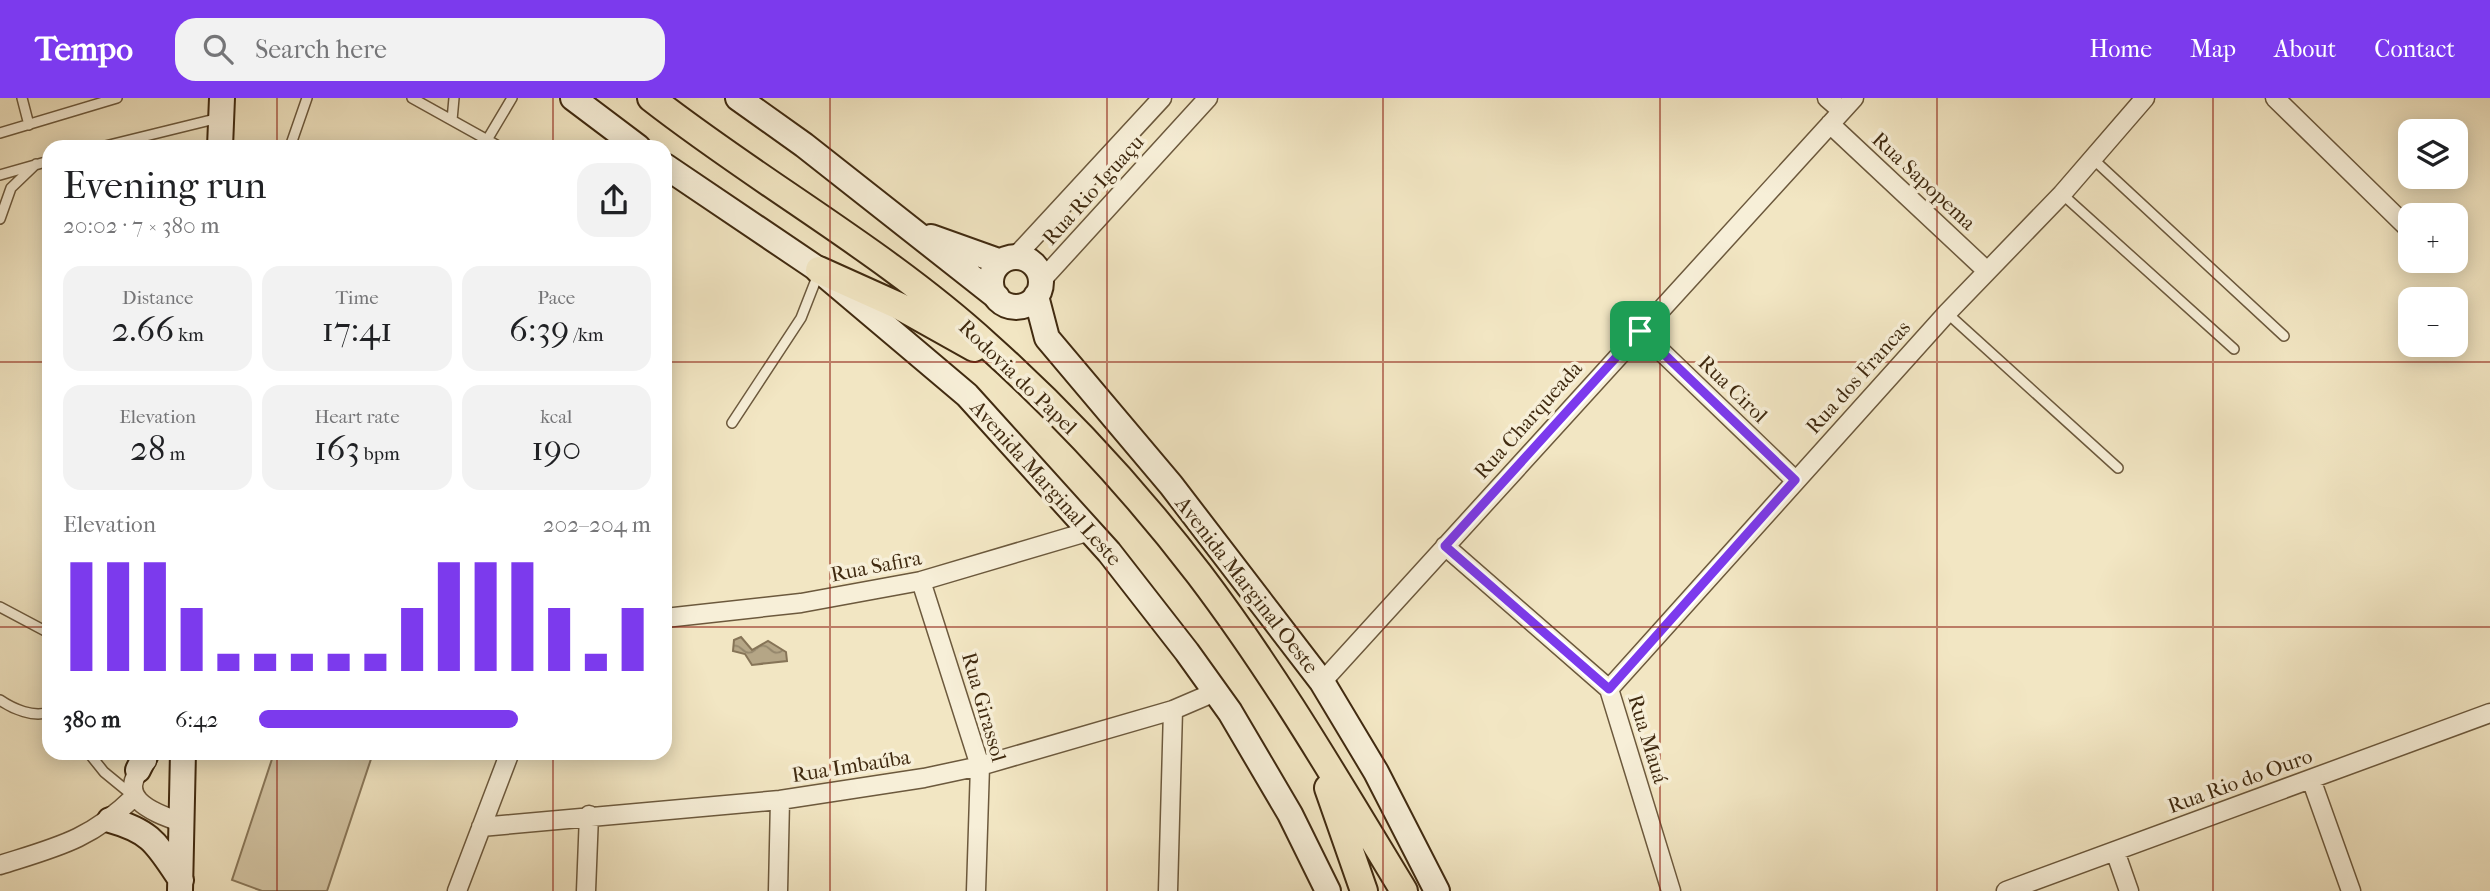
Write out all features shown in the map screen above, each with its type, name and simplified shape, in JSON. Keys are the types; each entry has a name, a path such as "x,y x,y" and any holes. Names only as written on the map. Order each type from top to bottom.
{"main road":[{"path":"573,98 629,140"},
{"name":"Rodovia do Papel","path":"652,98 923,290 1016,372 1118,479 1198,573 1308,734 1404,891"},
{"path":"738,98 996,297 1017,307 1039,288 1036,266 1030,261 1008,260 911,229"},
{"path":"219,140 221,108"},
{"name":"Avenida Marginal Leste","path":"672,171 819,270 967,395 1090,531 1215,692 1290,814 1328,891"},
{"path":"996,297 992,275 1008,260"},
{"path":"819,270 899,306 1016,372"},
{"name":"Avenida Marginal Oeste","path":"1039,288 1047,338 1171,485 1322,682 1376,772 1437,891"},
{"name":"Rodovia do Papel","path":"1308,734 1364,891"},
{"path":"180,886 183,760"},
{"path":"110,820 142,831 152,839 180,886"}],"street":[{"name":"Rua Rio Iguaçu","path":"1008,260 1163,98"},
{"name":"Rua Rio Iguaçu","path":"1039,288 1208,98"},
{"name":"Rua Sapopema","path":"1827,98 1842,111 1987,271"},
{"name":"Rua dos Francas","path":"1609,689 1947,313 2062,194 2145,98"},
{"path":"2275,98 2398,218"},
{"name":"Rua Charqueada","path":"1322,682 1842,111"},
{"name":"Rua Cirol","path":"1640,331 1795,480"},
{"name":"Rua Safira","path":"672,617 801,603 921,581 1090,531"},
{"name":"Rua Mauá","path":"1445,546 1609,689 1671,891"},
{"name":"Rua Girassol","path":"921,581 980,766 976,891"},
{"name":"Rua Imbaúba","path":"481,827 589,815 780,800 923,778 980,766 1173,710 1215,692"},
{"path":"1168,891 1173,710"},
{"name":"Rua Rio do Ouro","path":"2006,891 2490,713"},
{"path":"457,891 507,760"},
{"path":"143,761 134,783 134,797 141,806 180,822"},
{"path":"2311,779 2351,891"},
{"path":"0,865 89,834 110,820 134,797"},
{"path":"778,891 780,800"},
{"path":"586,891 589,815"},
{"path":"2115,851 2129,891"}],"lane":[{"path":"22,98 29,125"},
{"path":"0,133 117,98"},
{"path":"292,140 307,98"},
{"path":"412,98 487,139 512,98"},
{"path":"452,120 454,98"},
{"path":"142,140 221,108"},
{"path":"2093,159 2284,336"},
{"path":"0,175 42,163"},
{"path":"0,219 11,188 36,164"},
{"path":"2062,194 2234,349"},
{"path":"732,424 801,318 819,270"},
{"path":"1947,313 2118,468"},
{"path":"0,607 42,629"},
{"path":"0,700 23,712 42,714"},
{"path":"94,760 104,772 134,797"}],"shaded area":[{"path":"272,760 371,760 327,891 262,891 232,880"}],"water":[{"path":"741,637 752,650 768,641 786,652 787,661 752,665 745,654 733,651 734,640"}],"route":[{"path":"1640,331 1795,480 1609,689 1445,546 1640,331"}]}
